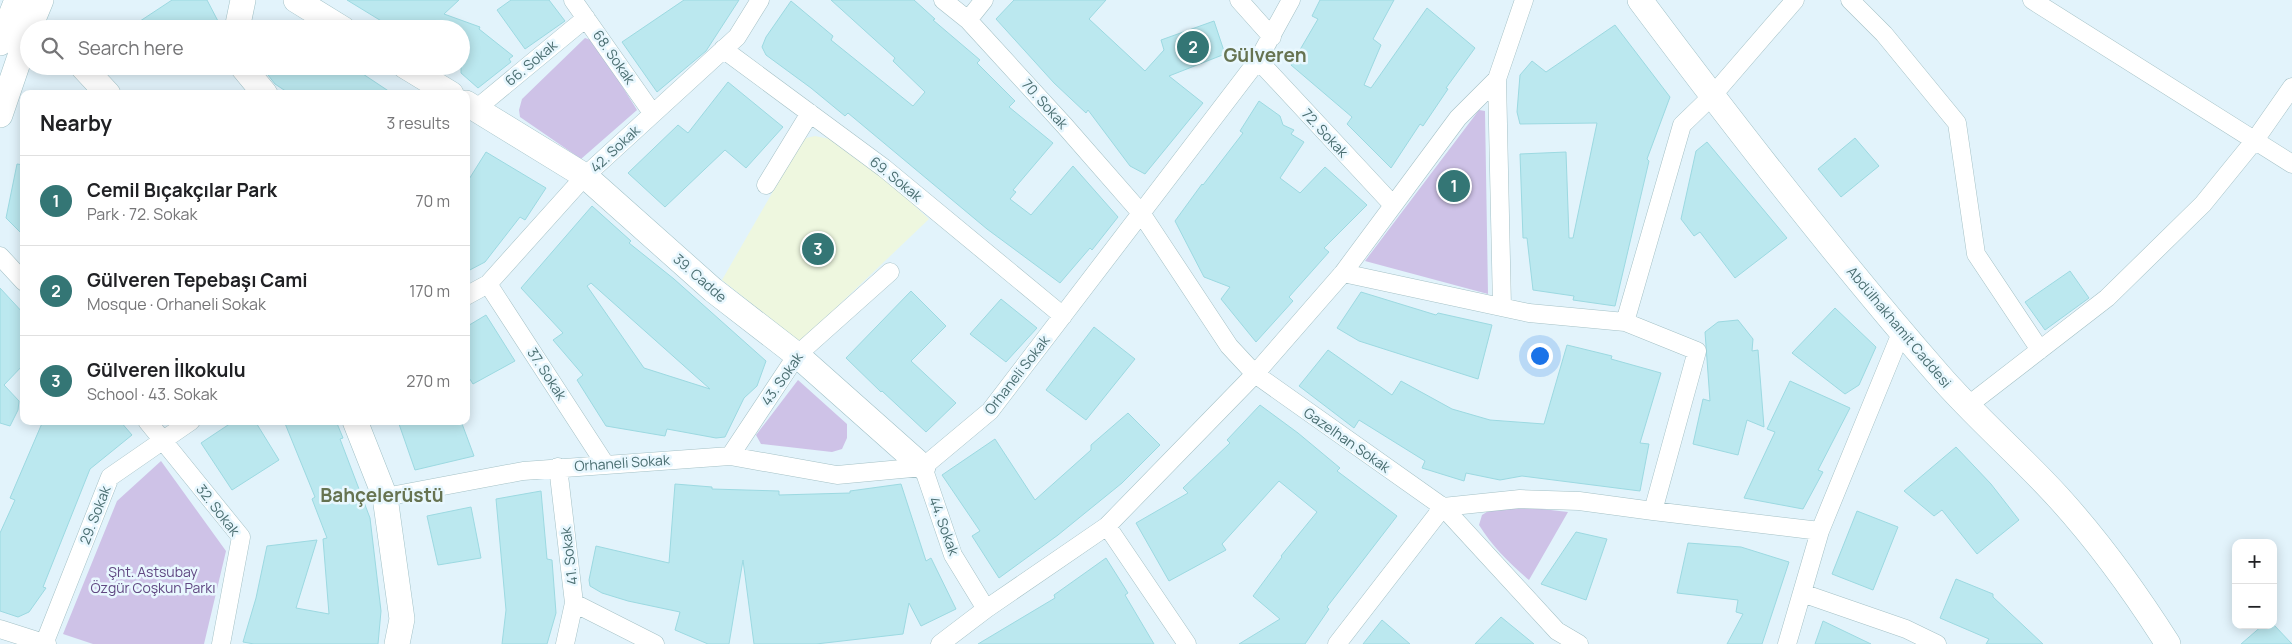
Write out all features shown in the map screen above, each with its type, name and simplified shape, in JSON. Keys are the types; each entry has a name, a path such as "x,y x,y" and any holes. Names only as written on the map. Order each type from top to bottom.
{"street":[{"path":"239,20 243,0"},
{"path":"296,0 329,20"},
{"name":"68. Sokak","path":"573,0 653,114"},
{"name":"42. Sokak","path":"470,294 488,284 586,176 736,37 760,0"},
{"name":"70. Sokak","path":"943,0 968,20 1064,124 1141,213"},
{"path":"968,20 984,0"},
{"path":"1239,0 1272,37"},
{"name":"Orhaneli Sokak","path":"385,497 523,471 730,456 837,475 923,467 990,411 1258,60 1292,0"},
{"path":"1502,307 1497,79 1524,0"},
{"name":"Abdülhakhamit Caddesi","path":"1640,0 1712,96 1902,332 1966,406 2058,496 2132,587 2168,644"},
{"path":"1625,322 1682,125 1712,96 1795,0"},
{"path":"1850,0 1884,34 1958,123 1976,254 2040,350"},
{"path":"2032,0 2292,164"},
{"name":"66. Sokak","path":"471,106 586,18"},
{"path":"0,115 20,42"},
{"name":"69. Sokak","path":"723,50 884,168 1063,316"},
{"name":"72. Sokak","path":"1258,60 1393,205"},
{"path":"249,75 262,90"},
{"path":"420,75 444,90"},
{"path":"940,644 986,609 1107,526 1255,374 1343,273 1458,118 1497,79"},
{"path":"1966,406 2107,298 2202,204 2255,140 2292,87"},
{"name":"39. Cadde","path":"471,106 586,176 713,290 796,355 923,467"},
{"path":"766,185 810,113"},
{"name":"Gazelhan Sokak","path":"1141,213 1229,346 1255,374 1443,507 1553,638 1579,644"},
{"path":"0,256 20,278"},
{"name":"43. Sokak","path":"730,456 796,355 890,272"},
{"path":"1343,273 1529,313 1625,322 1696,351 1653,512"},
{"name":"37. Sokak","path":"488,284 605,464"},
{"path":"1787,644 1820,531 1902,332"},
{"name":"32. Sokak","path":"150,425 241,537 220,644"},
{"name":"29. Sokak","path":"45,644 110,477 185,425"},
{"path":"357,425 385,497 402,619 397,644"},
{"name":"41. Sokak","path":"558,467 574,604 565,644"},
{"name":"44. Sokak","path":"923,467 953,555 986,609"},
{"path":"1336,644 1443,507 1520,499 1579,501 1653,512 1820,531"},
{"path":"1107,526 1186,644"},
{"path":"1802,593 1906,629 1937,644"},
{"path":"574,604 655,644"},
{"path":"0,629 45,644"}],"shaded area":[{"path":"815,136 830,139 883,177 929,219 800,342 722,280 794,155 806,138"}],"green space":[{"path":"585,38 594,41 637,110 581,159 520,117 519,110 522,99"},
{"path":"1479,110 1485,111 1488,294 1365,261"},
{"path":"798,380 847,424 847,438 842,449 832,452 761,444 756,435"},
{"name":"Şht. Astsubay Özgür Coşkun Parkı","path":"161,461 226,551 204,644 93,644 63,634 117,501"},
{"path":"1516,506 1568,512 1529,580 1502,554 1479,525 1482,515 1490,510"}],"building":[{"path":"172,0 207,0 217,20 142,20"},
{"path":"347,0 459,0 444,14 461,20 380,20"},
{"path":"511,0 549,0 565,21 525,49 497,10"},
{"path":"684,0 739,0 706,51 657,92 622,42"},
{"path":"831,0 914,0 935,19 933,20 980,60 977,63 1015,101 1009,107 1053,143 1013,190 1016,192 1010,199 1031,215 1073,166 1118,217 1092,250 1090,248 1060,283 987,229 848,113 845,116 766,55 762,47 766,37 791,1 833,36 831,40 913,106 925,92 893,61 895,58"},
{"path":"1014,0 1106,0 1089,19 1145,71 1164,50 1161,40 1214,21 1225,54 1169,76 1203,103 1145,174 1130,166 1088,110 1086,113 1054,83 996,19"},
{"path":"1320,0 1394,0 1373,39 1381,45 1364,85 1371,88 1427,8 1475,48 1446,88 1448,89 1423,126 1420,124 1391,168 1347,124 1352,117 1291,65 1318,19 1312,16"},
{"path":"470,23 480,27 479,29 513,56 509,59 511,62 478,88 463,75 470,75"},
{"path":"1615,25 1670,97 1647,159 1649,161 1615,306 1573,300 1574,296 1533,290 1527,238 1523,238 1520,154 1566,152 1569,238 1573,238 1597,123 1520,124 1517,112 1520,75 1532,61 1546,72"},
{"path":"268,75 364,75 387,90 284,90 275,84"},
{"path":"728,82 783,127 746,168 725,150 665,207 628,173 678,125 688,133"},
{"path":"1259,101 1280,116 1283,125 1294,130 1291,134 1304,142 1280,178 1300,193 1325,167 1367,205 1324,248 1329,252 1289,297 1293,301 1256,342 1221,299 1230,287 1204,277 1175,221 1243,133 1240,131"},
{"path":"1855,138 1879,166 1841,197 1818,169"},
{"path":"1707,142 1787,238 1735,278 1700,232 1694,236 1681,219 1696,151"},
{"path":"486,152 546,188 525,220 520,217 485,262 470,270 470,178"},
{"path":"17,164 20,164 20,232 6,218"},
{"path":"592,206 631,241 629,243 674,279 766,361 757,386 744,398 725,437 716,438 667,429 665,436 606,426 577,380 583,375 553,340 563,333 521,288","holes":["591,283 710,389 644,368 587,286"]},
{"path":"2070,271 2089,298 2045,330 2025,302"},
{"path":"0,288 20,310 20,368 4,385 19,401 18,410 10,426 0,423"},
{"path":"911,291 946,326 911,361 956,403 926,432 846,358"},
{"path":"1361,292 1436,315 1438,313 1492,325 1478,379 1359,341 1337,328"},
{"path":"1001,299 1037,328 1006,362 970,334"},
{"path":"1835,308 1876,347 1859,385 1845,394 1792,353"},
{"path":"486,315 515,361 473,384 470,379 470,325"},
{"path":"1738,320 1753,339 1752,351 1758,350 1764,427 1747,420 1738,455 1693,444 1703,399 1710,401 1705,332 1718,322"},
{"path":"1094,327 1135,359 1086,420 1046,390"},
{"path":"1567,345 1612,356 1611,359 1661,373 1640,443 1649,444 1640,491 1522,476 1500,480 1466,473 1464,481 1422,468 1425,461 1359,420 1354,428 1299,386 1328,350 1392,395 1401,381 1452,409 1490,420 1544,424"},
{"path":"1790,381 1850,408 1818,470 1823,472 1803,509 1744,498 1775,432 1767,429"},
{"path":"1260,405 1298,433 1340,468 1337,471 1397,516 1327,607 1329,609 1305,644 1239,644 1280,619 1253,596 1281,556 1317,512 1279,481 1222,544 1226,550 1169,581 1136,523 1188,493 1183,488 1230,443 1227,440"},
{"path":"1128,413 1160,445 1122,483 1058,535 999,578 972,536 980,531 942,475 995,439 1035,500 1091,450 1091,445"},
{"path":"41,425 123,425 132,435 90,469 43,587 46,588 29,612 18,617 0,611 0,533 15,500 10,498"},
{"path":"228,425 257,425 279,460 232,490 201,443"},
{"path":"286,425 338,425 343,438 340,439 370,518 381,611 378,644 254,644 243,642 256,598 267,546 317,540 296,608 329,614 323,539 327,538 312,499 315,497"},
{"path":"399,425 462,425 474,456 415,470"},
{"path":"1956,447 1991,484 2019,520 1977,554 1942,510 1934,516 1904,491"},
{"path":"675,484 712,487 712,489 779,491 779,495 850,493 850,491 901,484 926,561 931,558 956,609 921,626 909,603 903,634 816,644 754,644 743,560 729,644 708,644 675,630 680,612 628,601 602,593 590,586 589,580 596,546 669,563"},
{"path":"541,491 547,559 552,560 556,613 547,644 502,644 506,610 496,499"},
{"path":"471,507 481,558 438,565 427,516"},
{"path":"1857,511 1898,527 1873,590 1832,574"},
{"path":"1576,532 1607,539 1586,600 1541,584"},
{"path":"1688,543 1741,547 1789,562 1762,644 1727,644 1743,614 1736,612 1738,600 1677,593"},
{"path":"1106,558 1128,593 1125,595 1154,644 978,644 1055,598 1054,595"},
{"path":"1956,579 1993,594 1993,597 2043,644 1986,644 1989,639 1940,618"},
{"path":"1501,617 1534,644 1475,644"},
{"path":"1382,620 1410,644 1363,644"},
{"path":"1823,621 1871,644 1815,644"},
{"path":"2277,628 2292,644 2241,644 2258,629"}],"place":[{"name":"Gülveren Tepebaşı Cami","path":"1193,47"},
{"name":"Cemil Bıçakçılar Park","path":"1454,186"},
{"name":"Gülveren İlkokulu","path":"818,249"}],"district":[{"name":"Gülveren","path":"1265,55"},
{"name":"Bahçelerüstü","path":"382,495"}]}
